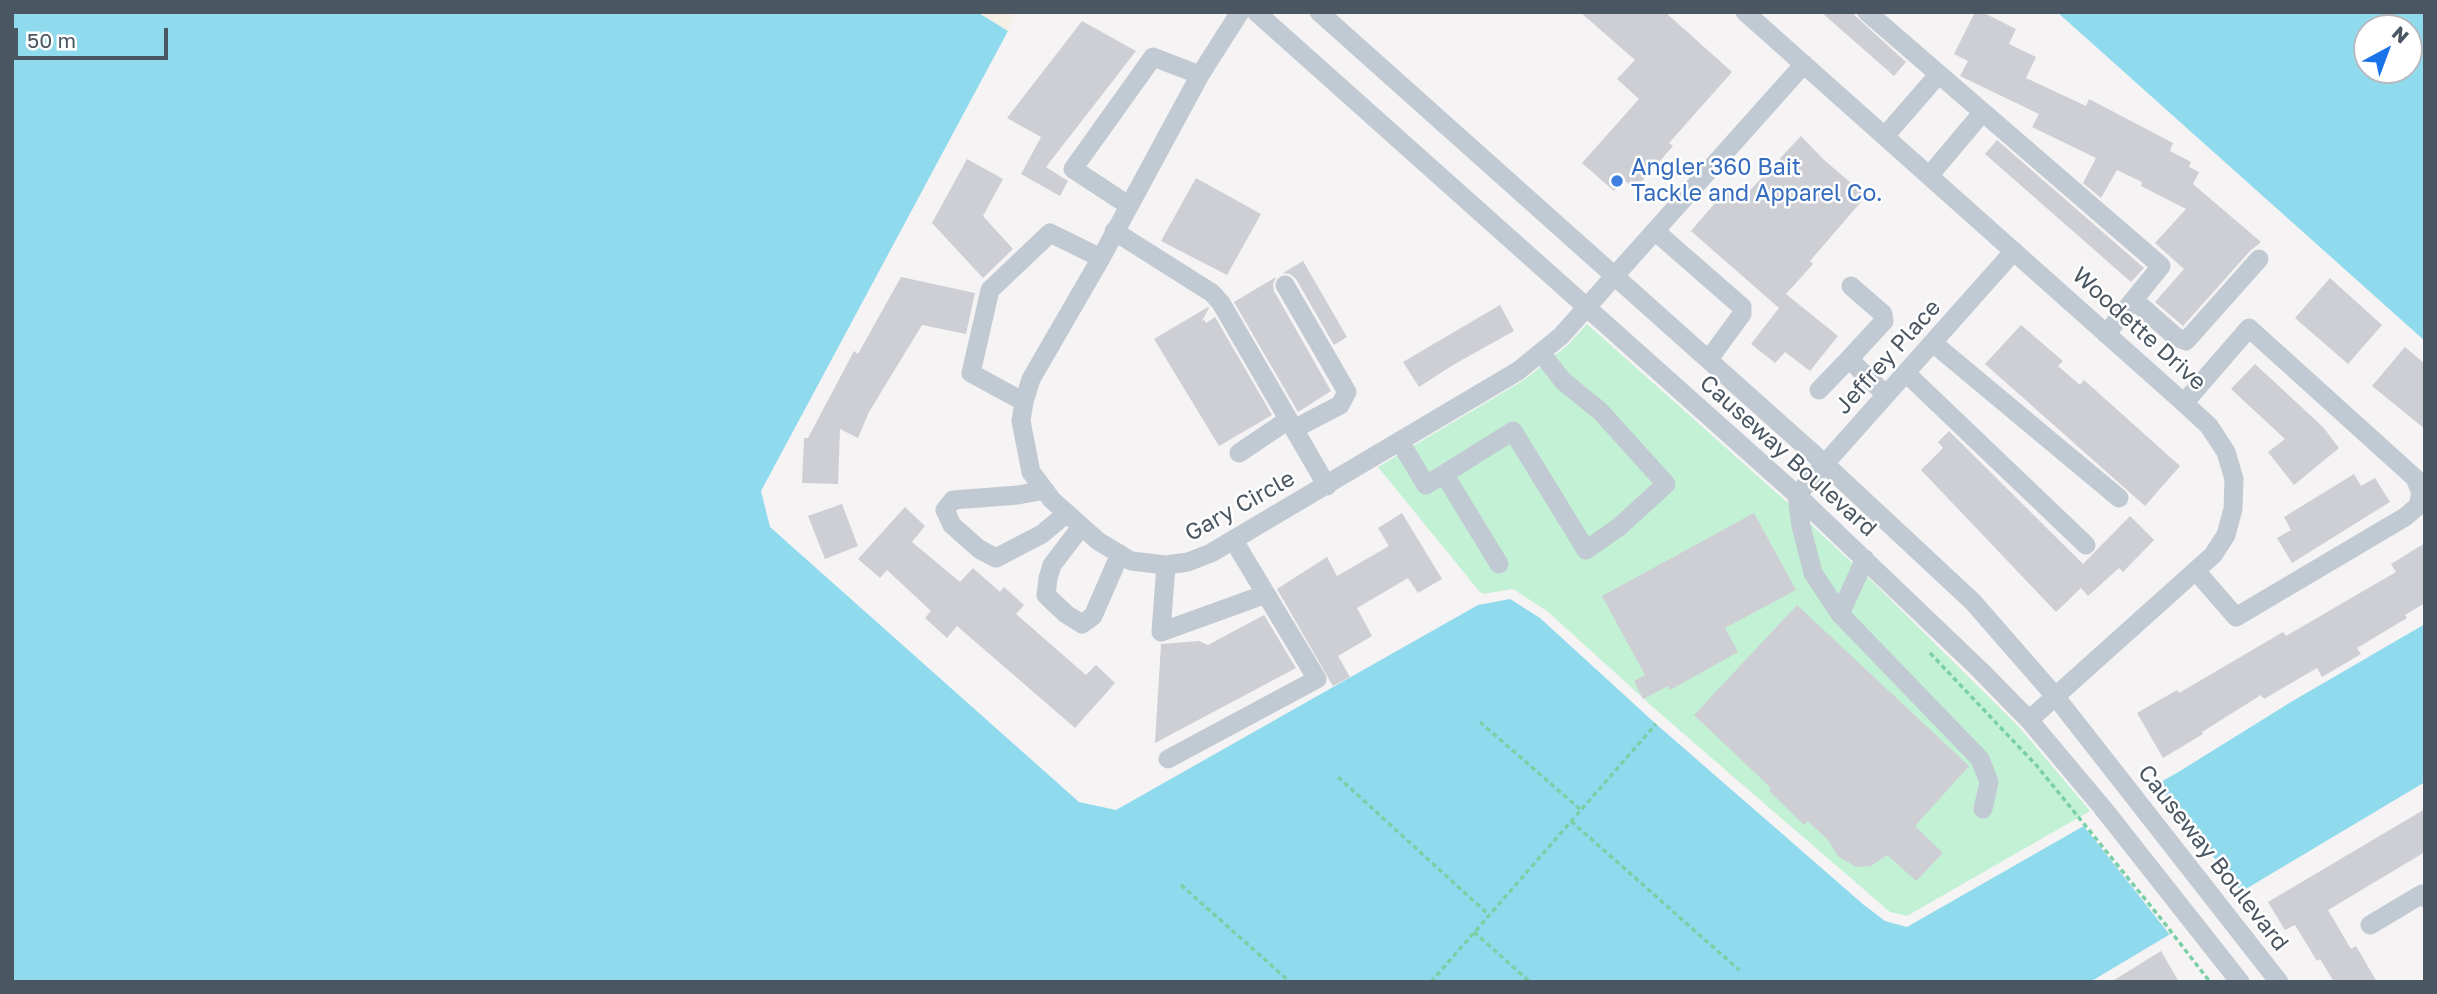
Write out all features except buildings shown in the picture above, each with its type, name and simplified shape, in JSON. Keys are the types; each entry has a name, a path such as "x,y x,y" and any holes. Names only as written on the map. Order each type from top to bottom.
{"street":[{"name":"Gary Circle","path":"1240,12 1200,75 1031,380 1024,402 1021,421 1031,472 1082,527 1098,541 1131,561 1166,565 1188,562 1234,541 1518,371 1561,336 1804,64"},
{"name":"Causeway Boulevard","path":"1256,12 1866,559 2029,720 2102,807 2240,982"},
{"name":"Causeway Boulevard","path":"1319,12 1616,275 1973,602 2055,696 2280,982"},
{"name":"Woodette Drive","path":"1745,12 2210,426 2227,452 2234,479 2233,509 2226,535 2213,555 2029,720"},
{"path":"1867,12 2161,266 2106,334"},
{"path":"1128,205 1073,169 1153,57 1200,75"},
{"path":"1885,136 1938,75"},
{"path":"1929,176 1982,113"},
{"path":"1114,231 1212,293 1221,303 1327,486"},
{"path":"1655,231 1742,307 1742,314 1709,359"},
{"path":"1024,402 971,373 990,290 1050,233 1101,258"},
{"name":"Jeffrey Place","path":"1797,495 2014,251"},
{"path":"2134,300 2176,337 2186,341 2259,259"},
{"path":"1238,453 1291,424 1339,405 1347,392 1285,285"},
{"path":"1819,390 1884,321 1883,314 1851,286"},
{"path":"2184,403 2249,328 2415,478 2421,493 2418,506 2405,517 2236,617 2196,571"},
{"path":"1933,343 2119,498"},
{"path":"1400,442 1426,485 1513,431 1586,550 1619,527 1666,484 1600,411 1563,381 1541,354"},
{"path":"1849,359 1886,395"},
{"path":"1906,373 2086,545"},
{"path":"1444,474 1499,564"},
{"path":"1045,490 1018,495 953,499 945,510 952,525 979,549 996,558 1042,534 1067,513"},
{"path":"1797,495 1801,526 1813,573 1840,614 1980,759 1989,782 1983,809"},
{"path":"1082,527 1052,565 1048,578 1046,595 1066,614 1082,624 1093,616 1120,554"},
{"path":"1168,759 1317,679 1234,541"},
{"path":"1840,614 1866,559"},
{"path":"1166,565 1161,632 1266,594"},
{"path":"2370,925 2422,894 2425,898"}],"path":[{"path":"1926,648 2045,776 2210,982"},
{"path":"1480,722 1581,810"},
{"path":"1431,982 1656,724"},
{"path":"1338,777 1489,915"},
{"path":"1571,821 1739,970"},
{"path":"1181,885 1290,982"},
{"path":"1474,932 1530,982"}],"green space":[{"path":"1587,324 1875,584 2020,728 2090,811 1907,916 1890,912 1663,716 1547,611 1513,589 1483,594 1479,591 1378,467 1524,380 1568,345"}],"sand":[{"path":"977,12 1010,12 1014,15 1008,31"}],"water":[{"path":"12,12 977,12 1008,31 761,491 770,527 1079,802 1116,810 1478,605 1510,599 1540,618 1656,724 1864,905 1885,921 1907,927 2180,771 2425,624 2425,782 2090,982 12,982"},
{"path":"2057,12 2425,12 2425,341"}],"pier":[{"path":"2156,784 2241,892 2170,935 2083,825"}],"place":[{"name":"Angler 360 Bait Tackle and Apparel Co.","path":"1617,181"}]}
